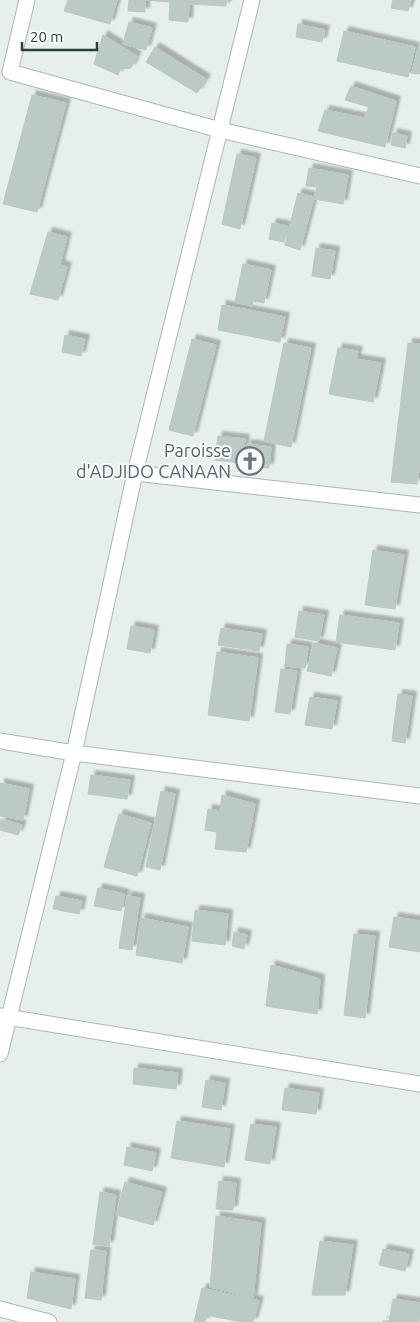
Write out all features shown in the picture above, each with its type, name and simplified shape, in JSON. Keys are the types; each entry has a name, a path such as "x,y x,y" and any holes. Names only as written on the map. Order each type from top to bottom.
{"street":[{"path":"27,0 10,72 220,130 420,176"},
{"path":"0,1054 4,1016 74,753 135,473 252,0"},
{"path":"135,473 420,505"},
{"path":"0,741 74,753 420,796"},
{"path":"4,1016 420,1084"},
{"path":"0,1309 49,1322"}],"building":[{"path":"68,0 117,0 110,24 64,11"},
{"path":"129,0 145,0 145,12 128,11"},
{"path":"145,0 227,0 226,6 189,4 188,22 169,20 170,2"},
{"path":"393,0 411,0 408,11 391,8"},
{"path":"129,22 152,28 146,50 123,44"},
{"path":"298,24 325,30 322,42 296,37"},
{"path":"344,31 415,47 408,77 337,61"},
{"path":"103,35 137,56 131,68 120,69 118,75 94,64"},
{"path":"155,47 206,79 197,93 146,62"},
{"path":"418,48 420,48 420,74 412,73"},
{"path":"351,86 396,101 385,147 318,131 325,110 364,118 369,107 345,100"},
{"path":"32,95 66,103 37,212 3,204"},
{"path":"393,133 407,136 405,148 391,145"},
{"path":"237,154 256,158 240,229 222,224"},
{"path":"309,168 348,175 343,204 314,199 317,187 306,186"},
{"path":"298,193 314,197 300,250 285,245"},
{"path":"272,223 288,226 284,242 269,239"},
{"path":"48,232 67,237 60,265 67,267 58,300 30,294"},
{"path":"316,248 335,251 330,279 312,276"},
{"path":"243,264 271,270 264,303 253,301 252,306 235,302"},
{"path":"222,305 285,317 280,342 218,330"},
{"path":"65,335 85,339 81,356 62,352"},
{"path":"192,339 216,345 193,436 169,430"},
{"path":"284,343 311,348 291,447 264,441"},
{"path":"408,343 420,344 420,463 417,484 391,482"},
{"path":"338,348 358,351 356,359 381,363 373,402 329,394"},
{"path":"218,436 245,439 242,463 215,460"},
{"path":"247,444 271,447 269,468 245,465"},
{"path":"373,550 404,555 395,609 365,605"},
{"path":"299,611 324,615 319,641 295,637"},
{"path":"340,615 399,623 395,650 336,642"},
{"path":"131,626 154,630 150,653 127,649"},
{"path":"221,628 262,634 259,651 218,645"},
{"path":"314,643 337,648 331,676 307,671"},
{"path":"287,644 308,647 305,668 285,666"},
{"path":"217,652 258,658 249,721 208,715"},
{"path":"281,669 297,671 290,714 275,712"},
{"path":"398,694 412,696 405,743 392,741"},
{"path":"310,697 337,701 332,729 305,725"},
{"path":"91,775 130,780 127,799 88,794"},
{"path":"0,783 29,789 23,820 0,816"},
{"path":"161,791 175,794 160,870 146,867"},
{"path":"222,795 255,804 246,852 215,849 217,832 205,830 208,809 220,811"},
{"path":"119,814 151,823 137,876 104,867"},
{"path":"1,819 22,825 18,835 0,830"},
{"path":"98,888 125,894 121,911 94,906"},
{"path":"56,896 82,901 79,914 53,909"},
{"path":"127,896 140,898 132,950 119,948"},
{"path":"195,910 228,914 225,945 192,941"},
{"path":"394,917 420,921 420,952 389,947"},
{"path":"141,918 188,927 182,963 136,955"},
{"path":"234,932 247,935 244,949 232,946"},
{"path":"354,934 375,936 365,1018 344,1015"},
{"path":"271,965 320,979 317,1014 266,1006"},
{"path":"134,1068 178,1073 176,1089 133,1084"},
{"path":"206,1080 225,1083 221,1110 202,1107"},
{"path":"285,1088 319,1093 316,1114 282,1110"},
{"path":"177,1121 230,1129 224,1167 171,1158"},
{"path":"251,1124 276,1127 270,1164 245,1160"},
{"path":"127,1147 156,1153 152,1171 124,1165"},
{"path":"219,1181 236,1183 233,1210 216,1209"},
{"path":"125,1182 162,1192 153,1225 116,1215"},
{"path":"100,1192 116,1195 109,1246 93,1244"},
{"path":"216,1216 261,1223 253,1298 210,1287"},
{"path":"320,1241 353,1245 345,1295 312,1295"},
{"path":"383,1249 409,1254 405,1271 379,1265"},
{"path":"91,1250 106,1251 101,1300 85,1298"},
{"path":"31,1272 75,1279 71,1309 27,1298"},
{"path":"202,1288 259,1301 253,1322 241,1322 206,1315 205,1322 194,1322"},
{"path":"393,1299 420,1303 419,1322 383,1322 389,1321"}],"place":[{"name":"Paroisse d'ADJIDO CANAAN","path":"250,461"}]}
